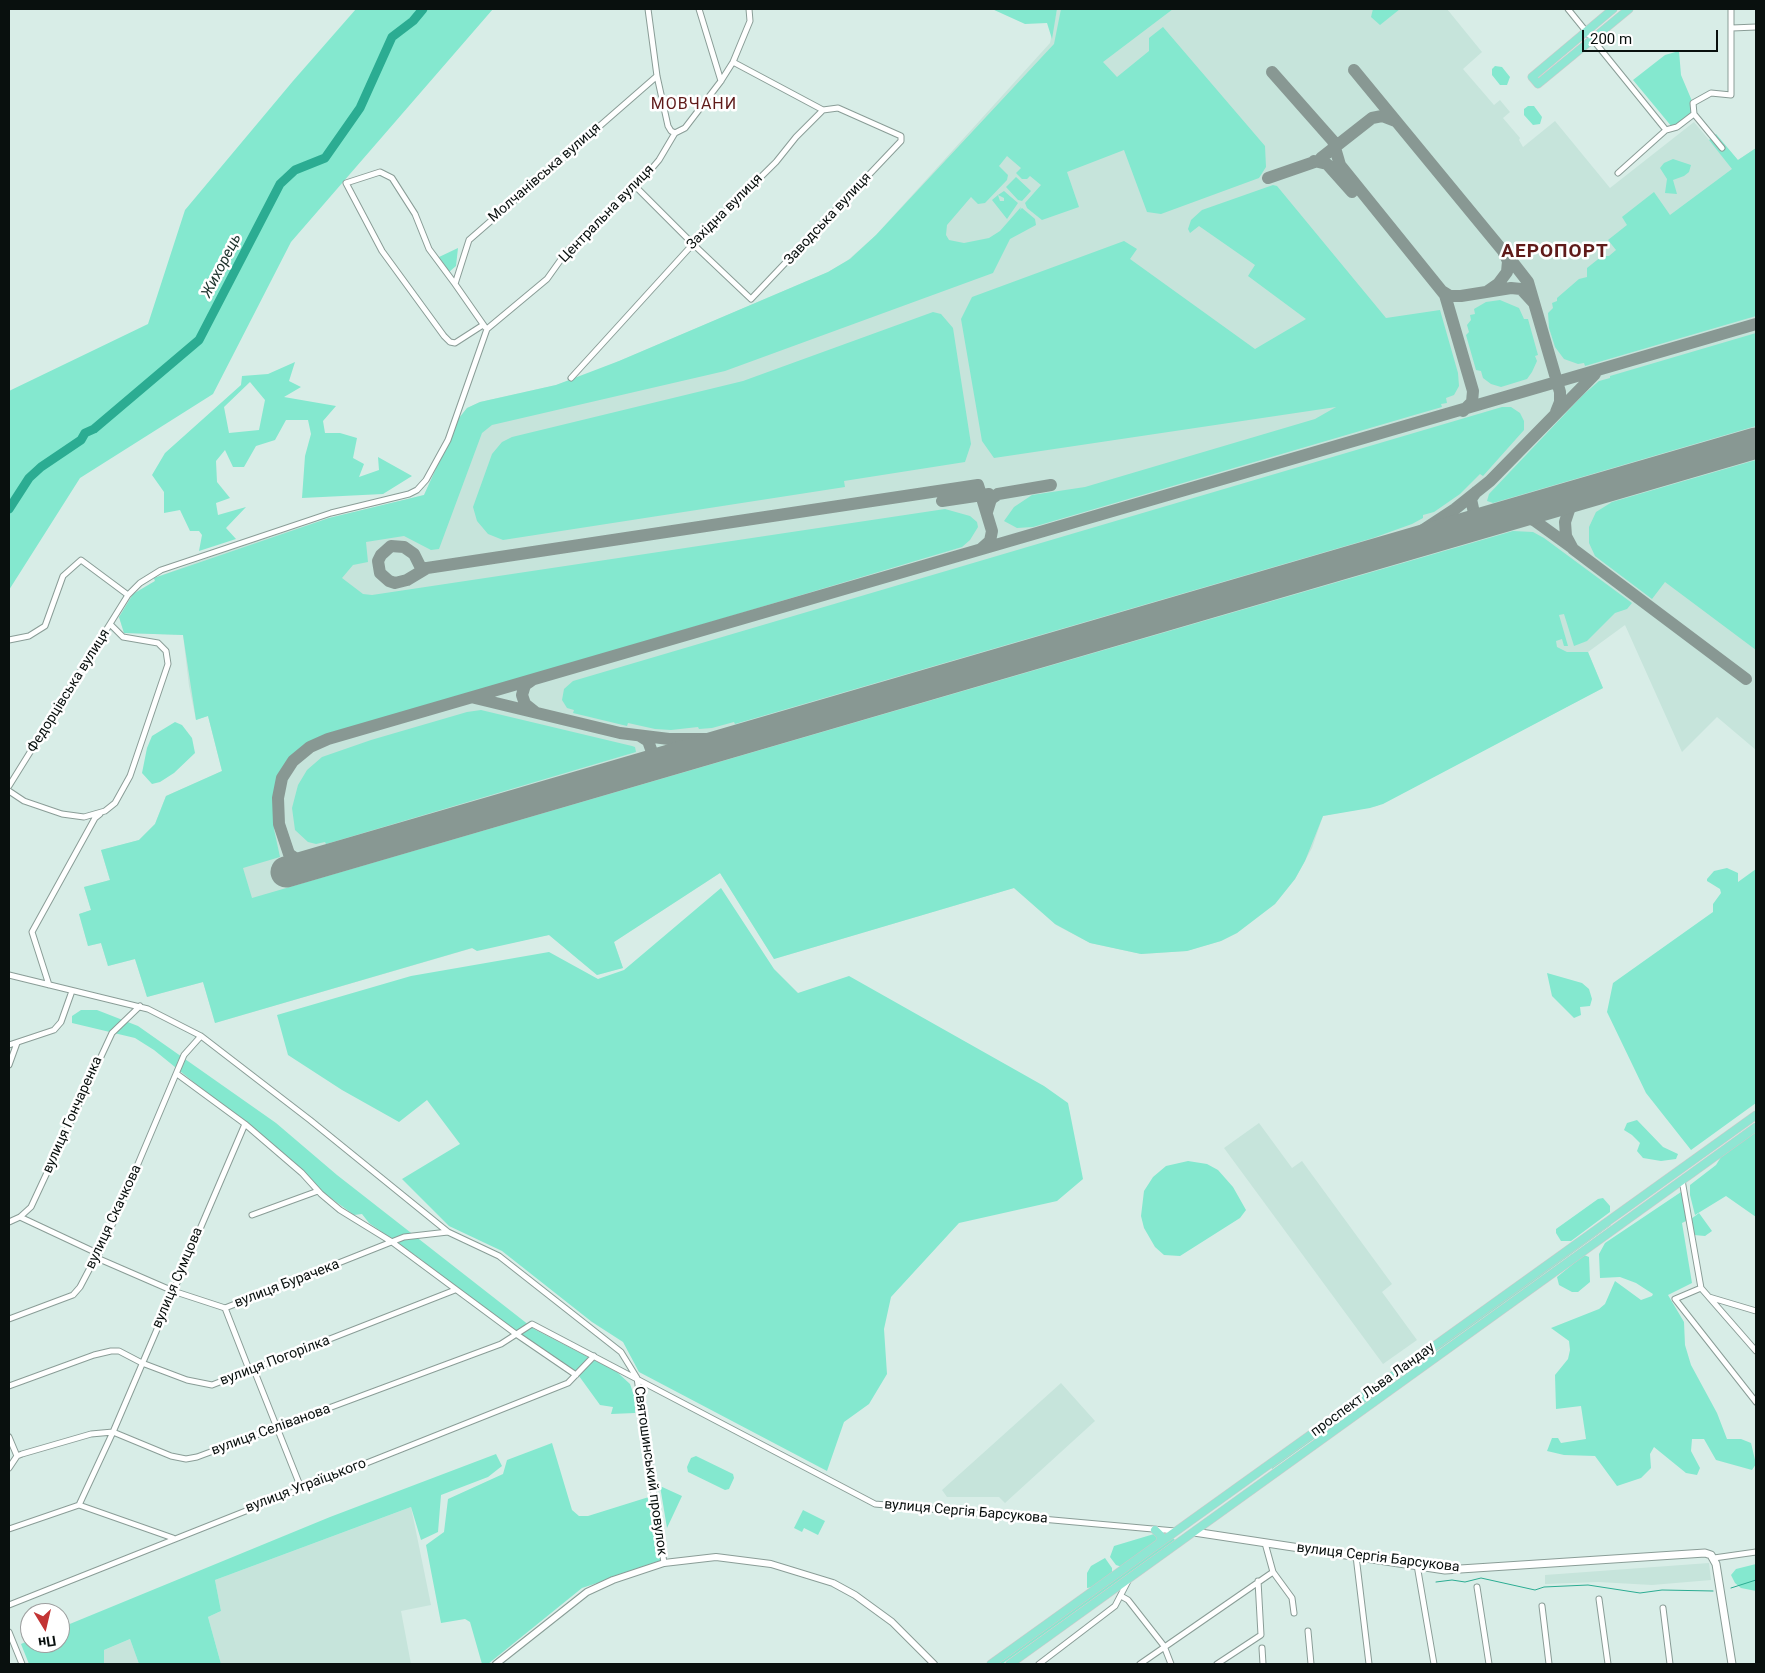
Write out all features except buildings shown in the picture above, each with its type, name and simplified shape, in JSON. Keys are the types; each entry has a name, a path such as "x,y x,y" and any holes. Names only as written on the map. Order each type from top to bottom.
{"main road":[{"path":"1613,9 1532,77 1538,84 1628,9"},
{"name":"проспект Льва Ландау","path":"990,1664 1756,1115"},
{"name":"проспект Льва Ландау","path":"1010,1664 1756,1127"},
{"path":"1610,1218 1617,1227"},
{"path":"1260,1470 1268,1479"},
{"path":"1155,1530 1161,1536 1160,1542"},
{"path":"1175,1532 1194,1532"},
{"name":"вулиця Сергія Барсукова","path":"1194,1532 1461,1570 1698,1552 1712,1556"},
{"path":"1712,1556 1732,1664"}],"street":[{"path":"648,9 657,76 668,126 671,131 676,133"},
{"path":"699,9 721,81"},
{"name":"Центральна вулиця","path":"485,327 547,279 568,251 636,187 658,160 676,133 685,128 733,62 750,21 749,9"},
{"path":"1568,9 1666,130"},
{"path":"1722,148 1694,114 1693,103 1711,92 1731,95 1731,9"},
{"path":"1732,28 1756,27"},
{"path":"733,62 823,110"},
{"name":"Молчанівська вулиця","path":"454,284 469,240 657,76"},
{"name":"Заводська вулиця","path":"693,244 751,300 901,141 901,136 838,108 823,110"},
{"name":"Західна вулиця","path":"571,378 693,244 776,162 796,137 823,110"},
{"path":"1618,173 1666,130 1677,127 1694,114"},
{"path":"380,172 392,178 415,214 429,248 485,327 455,342 450,342 444,336 382,251 346,183 380,172"},
{"path":"636,187 693,244"},
{"name":"Федорцівська вулиця","path":"9,786 128,595 140,584 161,570 331,513 408,494 417,490 426,480 442,452 460,411 485,327"},
{"path":"9,640 29,636 45,626 63,576 81,560 128,595"},
{"path":"50,985 32,932 95,818 115,803 130,776 168,664 166,651 158,643 123,637 110,624"},
{"path":"9,792 24,801 62,814 84,818 105,811"},
{"path":"9,975 140,1006 167,1017 201,1036 310,1120 448,1232 498,1256 585,1322 621,1352 636,1378"},
{"path":"9,1045 54,1030 61,1022 72,991"},
{"name":"вулиця Гончаренка","path":"9,1222 20,1217 31,1208 112,1033 140,1006"},
{"name":"вулиця Скачкова","path":"9,1319 73,1295 98,1256 184,1055 201,1036"},
{"path":"9,1065 17,1043"},
{"path":"177,1074 245,1124 302,1173 318,1191 340,1210 392,1242 455,1290 576,1375"},
{"name":"вулиця Сумцова","path":"79,1504 245,1124"},
{"path":"1682,1179 1701,1288 1756,1351"},
{"path":"252,1215 318,1191"},
{"name":"вулиця Бурачека","path":"20,1217 173,1291 225,1308 404,1237 448,1232"},
{"path":"1701,1288 1675,1299 1756,1402"},
{"name":"вулиця Погорілка","path":"9,1386 101,1352 119,1351 142,1363 206,1385 252,1371 455,1290"},
{"path":"1709,1297 1756,1311"},
{"path":"225,1308 278,1428 301,1488"},
{"name":"вулиця Сергія Барсукова","path":"532,1324 875,1504 1175,1532"},
{"name":"вулиця Селіванова","path":"112,1432 170,1456 186,1459 197,1457 501,1344 532,1324"},
{"name":"вулиця Уграїцького","path":"9,1605 173,1538 568,1383 594,1356"},
{"name":"Святошинський провулок","path":"636,1378 664,1564"},
{"path":"9,1468 16,1456 92,1434 112,1432"},
{"path":"9,1437 16,1456"},
{"path":"9,1529 79,1504 173,1538"},
{"path":"1266,1543 1273,1572 1292,1598 1294,1613"},
{"path":"1712,1556 1756,1552"},
{"path":"1356,1556 1369,1664"},
{"path":"496,1664 587,1592 613,1580 664,1564 716,1557 784,1568 833,1583 856,1595 892,1622 934,1664"},
{"path":"1417,1565 1434,1664"},
{"path":"1140,1664 1273,1572"},
{"path":"1039,1664 1116,1606 1129,1580"},
{"path":"1217,1664 1262,1635 1258,1581"},
{"path":"1477,1587 1489,1664"},
{"path":"1121,1596 1128,1600 1164,1646 1171,1664"},
{"path":"1599,1599 1608,1664"},
{"path":"1542,1606 1549,1664"},
{"path":"1663,1608 1670,1664"},
{"path":"1308,1631 1311,1664"},
{"path":"9,1632 22,1664"},
{"path":"1262,1648 1263,1664"}],"shaded area":[{"path":"1057,9 1447,9 1482,52 1463,69 1494,105 1500,100 1510,112 1503,118 1520,138 1519,140 1523,147 1555,121 1610,188 1694,122 1730,165 1756,148 1756,750 1717,717 1682,752 1625,625 1588,652 1603,688 1377,806 1323,816 1312,848 1295,879 1275,904 1237,933 1221,941 1187,951 1141,954 1090,943 1056,925 1014,888 774,959 720,873 614,942 623,968 597,975 549,935 477,950 473,948 215,1023 203,982 147,997 135,959 108,966 101,943 88,946 79,914 91,910 84,887 110,880 101,850 139,840 155,824 166,796 222,771 208,716 196,720 189,686 183,635 124,633 119,617 133,594 155,581 154,578 229,550 329,518 424,495 459,418 467,408 480,402 556,385 591,373 828,272 848,260 876,235 1050,43"},
{"path":"1259,1123 1292,1168 1302,1161 1392,1284 1382,1292 1417,1340 1383,1364 1224,1148"},
{"path":"1061,1383 1095,1421 1005,1503 999,1497 947,1497 942,1490"},
{"path":"411,1507 431,1605 401,1611 411,1664 221,1664 208,1617 221,1611 215,1580"},
{"path":"1709,1563 1711,1580 1652,1585 1598,1582 1545,1584 1545,1575"},
{"path":"130,1639 139,1664 104,1664 104,1650"}],"green space":[{"path":"356,9 493,9 291,242 213,394 80,478 9,590 9,391 148,324 185,210"},
{"path":"992,9 1057,9 1052,39 1047,23 1025,24"},
{"path":"1061,9 1173,9 1103,62 1117,77 1149,51 1149,38 1163,27 1265,146 1266,167 1259,178 1161,214 1147,212 1124,150 1067,172 1079,207 1042,220 1027,208 1025,203 1041,185 1030,176 1027,179 1022,179 1016,173 1021,168 1007,156 999,166 1008,175 1007,180 985,203 978,204 971,197 947,225 946,235 949,240 964,243 989,238 1000,231 1021,207 1020,210 1022,208 1035,219 1036,225 1010,239 993,273 725,371 492,425 482,433 439,549 431,550 404,536 366,542 368,562 353,565 342,578 363,594 372,595 945,509 970,516 977,522 978,527 970,540 962,547 319,739 290,761 280,779 273,807 274,829 280,857 243,868 252,898 1513,531 1533,532 1544,538 1632,603 1627,609 1615,613 1587,641 1574,646 1564,614 1559,615 1568,646 1564,646 1562,639 1556,641 1557,647 1567,652 1588,652 1603,688 1383,804 1323,816 1305,861 1295,879 1275,904 1237,933 1221,941 1187,951 1141,954 1090,943 1055,924 1014,888 774,959 720,873 614,942 623,968 597,975 549,935 477,951 472,948 215,1023 203,982 147,997 135,959 108,966 101,943 88,946 79,914 91,910 84,887 110,880 101,850 139,840 155,824 166,796 222,771 208,716 196,720 183,635 124,633 119,617 133,594 155,581 154,578 329,518 424,495 459,418 467,408 480,402 556,385 619,361 828,272 850,259 876,235 1054,44"},
{"path":"1373,9 1400,9 1380,25 1371,17"},
{"path":"1679,51 1681,75 1692,101 1690,103 1692,114 1672,127 1633,80 1665,55"},
{"path":"1495,66 1502,67 1510,77 1507,85 1500,85 1492,75 1492,69"},
{"path":"1528,106 1534,106 1542,117 1540,124 1533,125 1524,115 1524,109"},
{"path":"1716,134 1738,160 1756,148 1756,316 1585,366 1584,363 1578,364 1564,359 1555,347 1549,328 1548,313 1553,308 1552,303 1557,301 1557,298 1579,279 1587,277 1587,268 1602,256 1609,256 1616,250 1608,240 1627,225 1622,217 1654,192 1670,215 1732,169 1709,140"},
{"path":"1673,159 1691,165 1689,172 1673,180 1677,194 1665,193 1667,179 1660,168 1664,163"},
{"path":"1016,177 1031,191 1022,201 1018,200 1006,187"},
{"path":"1273,185 1277,186 1386,318 1440,310 1458,373 1459,386 1454,395 1446,398 1447,403 1441,404 1442,407 1033,527 1017,528 1004,521 1014,507 1032,495 1085,487 1315,419 1336,407 994,458 982,441 961,319 972,297 1124,241 1137,249 1130,259 1255,349 1306,319 1248,276 1255,265 1199,226 1190,233 1188,229 1191,220 1202,210"},
{"path":"1004,191 1018,203 1007,219 992,200 998,195","holes":["998,195 1004,198 1004,201 1000,201"]},
{"path":"458,248 456,266 449,272 439,257"},
{"path":"1500,300 1519,308 1524,319 1528,319 1538,355 1535,356 1537,361 1527,379 1501,387 1491,384 1483,378 1481,371 1476,370 1466,335 1469,332 1467,325 1471,320 1470,315 1475,314 1474,309 1486,302"},
{"path":"933,312 941,314 953,328 971,444 965,462 844,481 845,487 503,540 488,534 477,521 473,507 492,454 502,442 512,437 743,381"},
{"path":"1756,333 1756,426 1493,503 1487,501 1489,494 1583,395 1599,381 1610,378 1610,376"},
{"path":"295,362 289,381 301,387 284,397 336,406 323,421 325,433 340,433 357,438 353,458 364,464 359,477 379,470 378,457 412,476 383,494 302,498 305,456 311,434 308,420 286,420 275,440 256,446 244,467 233,467 225,450 216,461 217,482 230,498 216,503 218,515 246,507 226,528 236,539 199,551 202,535 199,531 190,531 180,510 164,513 164,492 152,475 165,453 241,385 242,376 268,374","holes":["250,382 265,400 259,430 229,433 224,407"]},
{"path":"1502,407 1511,407 1520,413 1524,421 1524,430 1483,476 1480,474 1460,494 1434,512 1423,515 1423,518 1412,524 1373,538 735,724 734,722 712,728 699,729 698,727 671,730 655,729 628,723 627,726 573,713 574,710 567,708 562,700 564,689 573,681"},
{"path":"1756,460 1756,650 1665,582 1652,599 1595,556 1589,543 1589,527 1596,512 1612,502"},
{"path":"481,710 632,746 635,747 636,752 326,844 325,842 316,844 308,842 295,830 292,808 298,785 307,770 322,757 371,740 467,712"},
{"path":"175,722 182,725 192,738 195,753 174,773 160,782 152,784 142,773 147,748 152,736"},
{"path":"1727,868 1738,873 1738,882 1756,869 1756,1103 1691,1150 1646,1093 1607,1012 1613,983 1713,912 1713,904 1721,893 1720,889 1707,881 1707,879 1714,871"},
{"path":"721,888 774,969 798,993 849,976 1044,1086 1068,1103 1083,1179 1057,1201 959,1223 891,1297 884,1329 887,1374 869,1404 844,1422 827,1471 639,1372 623,1342 592,1322 502,1251 449,1226 402,1179 460,1144 427,1100 399,1122 342,1090 288,1055 277,1015 411,976 549,952 598,979 624,970"},
{"path":"1547,973 1582,983 1589,989 1592,999 1590,1006 1580,1007 1581,1015 1574,1018 1552,996"},
{"path":"81,1010 97,1010 138,1026 276,1123 337,1175 534,1329 617,1372 630,1384 636,1401 635,1413 611,1414 613,1407 600,1405 579,1376 541,1352 428,1267 422,1260 369,1223 362,1214 354,1215 324,1193 302,1170 154,1050 135,1038 72,1023 72,1016"},
{"path":"1637,1120 1663,1147 1678,1154 1676,1159 1661,1161 1643,1158 1637,1151 1640,1143 1624,1130 1627,1123"},
{"path":"1756,1131 1756,1217 1726,1196 1695,1215 1690,1195 1690,1185 1716,1165 1721,1157"},
{"path":"1188,1161 1207,1164 1218,1170 1233,1187 1246,1210 1240,1218 1180,1256 1164,1255 1155,1247 1144,1228 1141,1216 1144,1191 1153,1177 1166,1166"},
{"path":"1681,1192 1684,1194 1688,1220 1682,1223 1692,1283 1668,1295 1684,1322 1685,1345 1691,1365 1717,1413 1727,1439 1741,1439 1751,1443 1756,1464 1752,1470 1716,1460 1704,1439 1692,1439 1691,1451 1700,1468 1697,1475 1686,1473 1654,1447 1650,1454 1651,1468 1641,1478 1617,1486 1595,1456 1564,1455 1547,1451 1552,1438 1558,1438 1561,1443 1586,1439 1581,1406 1556,1409 1555,1375 1568,1359 1570,1350 1569,1341 1551,1328 1599,1309 1605,1304 1615,1281 1641,1300 1652,1296 1653,1294 1636,1283 1620,1277 1600,1278 1599,1254 1605,1243"},
{"path":"1603,1198 1610,1206 1610,1212 1571,1241 1561,1241 1556,1233 1556,1229 1598,1199"},
{"path":"1699,1213 1712,1231 1705,1236 1694,1235 1691,1219"},
{"path":"1610,1223 1611,1225 1530,1284 1272,1469 1271,1467"},
{"path":"1584,1255 1589,1257 1590,1282 1578,1292 1572,1292 1559,1285 1557,1277"},
{"path":"552,1443 572,1510 579,1516 588,1516 652,1496 662,1559 658,1563 582,1588 488,1664 482,1664 470,1622 465,1619 441,1623 426,1545 444,1532 448,1499 503,1474 507,1460"},
{"path":"496,1454 502,1466 488,1477 441,1495 438,1532 421,1540 411,1507 215,1580 221,1611 208,1617 221,1664 139,1664 130,1639 104,1650 104,1664 29,1664 25,1653 70,1653 70,1624 330,1517"},
{"path":"696,1456 733,1474 734,1478 729,1489 725,1490 688,1472 687,1467 691,1458"},
{"path":"660,1486 682,1496 667,1528"},
{"path":"803,1510 825,1521 818,1535 804,1528 802,1532 794,1528"},
{"path":"1154,1534 1159,1539 1122,1567 1116,1565 1110,1557 1114,1546"},
{"path":"1173,1538 1175,1540 1002,1664 998,1664"},
{"path":"1105,1558 1112,1568 1112,1573 1093,1587 1087,1588 1087,1573 1091,1566"},
{"path":"1756,1564 1756,1591 1741,1588 1735,1583 1731,1575 1736,1569"}],"waterway":[{"name":"Жихорець","path":"9,509 29,478 41,467 81,440 85,433 94,429 199,340 280,184 295,170 325,158 360,108 392,37 413,21 423,9"},
{"path":"1436,1582 1452,1580 1465,1582 1481,1578 1535,1590 1544,1587 1588,1585 1640,1593 1662,1590 1713,1591"},
{"path":"1731,1588 1756,1580"}],"taxiway":[{"path":"1354,70 1503,251 1508,261 1507,272 1498,284 1488,291"},
{"path":"1272,72 1333,141 1340,165 1445,295 1473,391 1472,402 1463,411"},
{"path":"1321,158 1372,118 1382,116 1395,121"},
{"path":"1268,178 1323,159"},
{"path":"1314,161 1327,164 1352,192"},
{"path":"1507,255 1528,282 1560,392 1560,402 1556,412"},
{"path":"1442,291 1450,296 1461,296 1511,288 1521,289 1533,302"},
{"path":"320,862 302,863 289,854 279,824 278,798 282,778 293,761 310,747 328,739 1756,324"},
{"path":"1346,563 1417,534 1455,509 1490,481 1595,374"},
{"path":"427,568 407,580 395,583 389,581 380,573 378,561 381,555 391,546 404,547 414,554 421,568 427,568 978,485 992,531 990,541 981,549"},
{"path":"987,512 991,499 998,494 1051,485"},
{"path":"1476,492 1471,499 1474,513 1482,520 1490,521"},
{"path":"942,501 989,494"},
{"path":"1579,495 1570,507 1565,522 1566,536 1573,549 1746,679"},
{"path":"1511,515 1525,516 1535,521 1571,547"},
{"path":"532,680 525,685 522,695 525,704 535,712"},
{"path":"475,698 620,733 669,739 717,739 772,730"},
{"path":"640,736 648,741 652,752 651,760 641,769"}],"runway":[{"path":"286,872 1756,443"}],"district":[{"name":"МОВЧАНИ","path":"694,105"},
{"name":"АЕРОПОРТ","path":"1555,252"}]}
